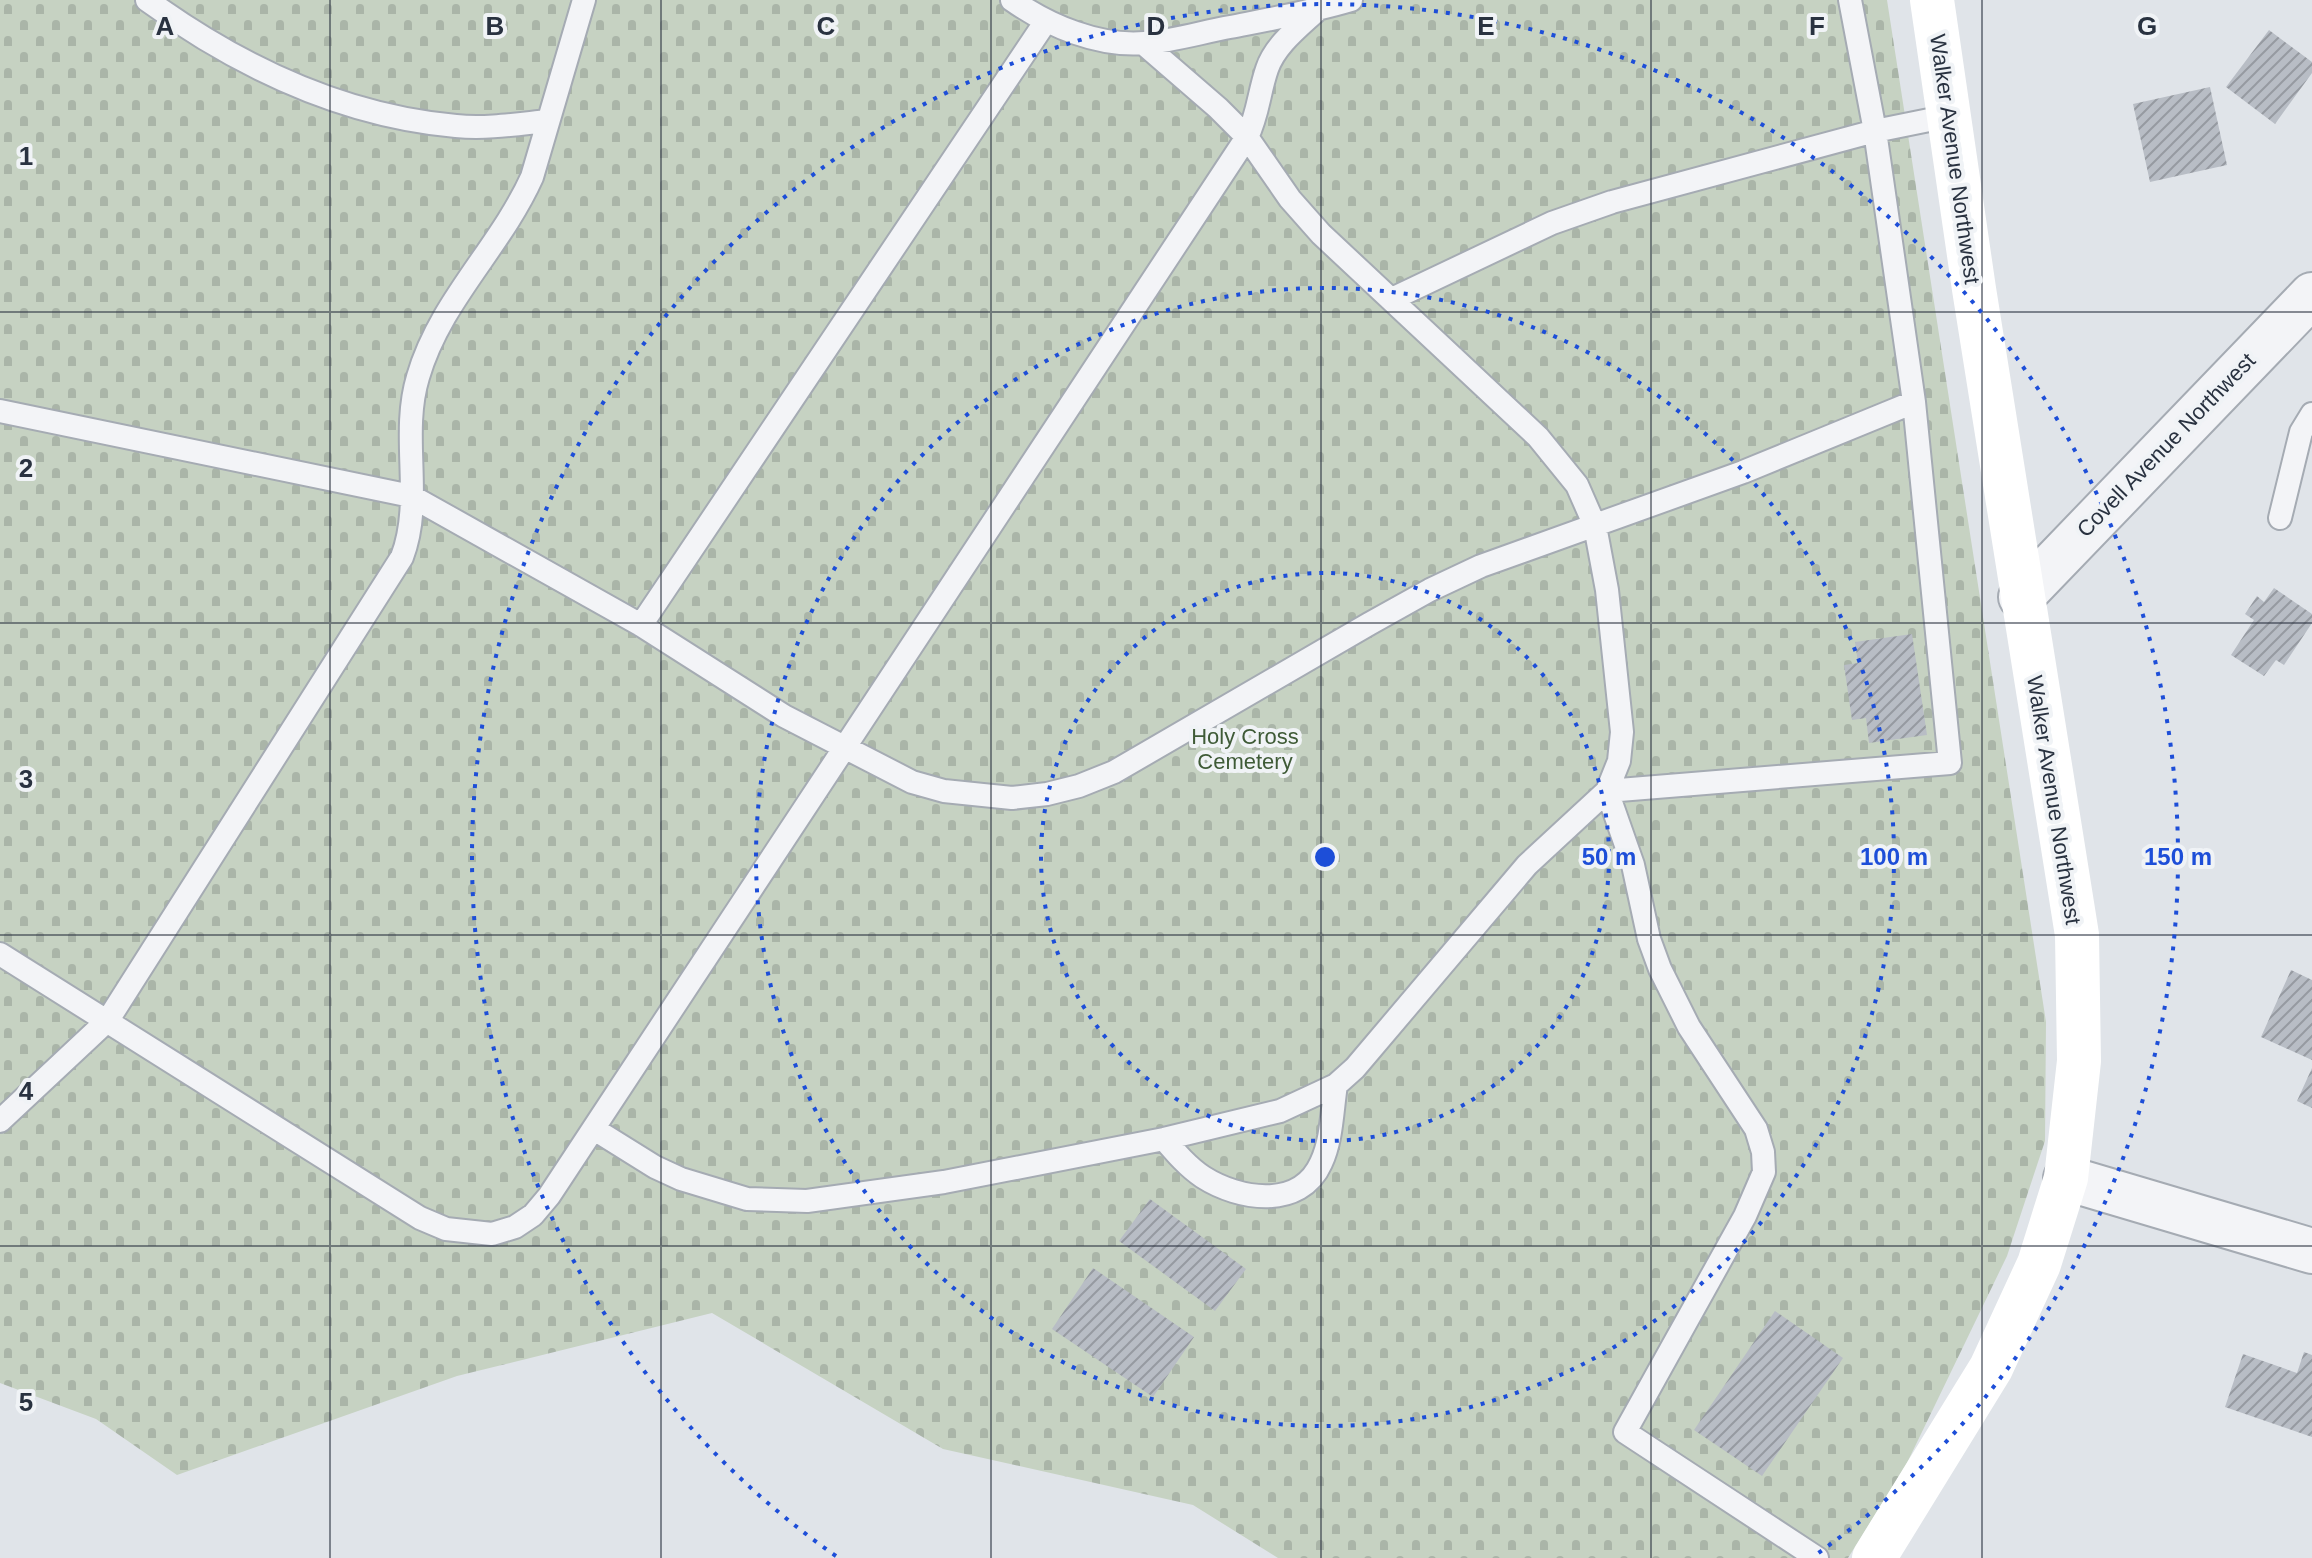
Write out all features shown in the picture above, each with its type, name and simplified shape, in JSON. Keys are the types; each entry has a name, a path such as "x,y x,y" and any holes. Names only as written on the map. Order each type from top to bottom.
{"main road":[{"name":"Walker Avenue Northwest","path":"1874,1558 1991,1368 2039,1264 2066,1178 2079,1061 2077,935 2021,597 1932,0"}],"street":[{"name":"Covell Avenue Northwest","path":"2021,597 2312,295"},
{"path":"2066,1178 2312,1251"}],"lane":[{"path":"147,0 229,54 277,79 347,104 392,117 457,126 548,121"},
{"path":"0,1121 108,1020 402,557 410,536 411,407 425,354 449,306 521,201 532,177 584,0"},
{"path":"1012,0 1071,32 1106,41 1144,44 1317,10 1351,0"},
{"path":"1607,791 1950,763 1914,402 1875,131 1850,0"},
{"path":"0,954 420,1218 446,1229 492,1234 515,1227 533,1215 594,1129 842,747 1247,137 1256,120 1268,65 1280,47 1317,10"},
{"path":"641,625 1046,21"},
{"path":"594,1129 655,1167 681,1179 747,1199 775,1202 807,1201 944,1182 1164,1139 1280,1111 1336,1085 1379,1042 1527,865 1607,791 1619,761 1621,700 1607,590 1595,526 1577,485 1538,437 1321,234 1290,199 1247,137 1144,44"},
{"path":"1392,299 1552,223 1612,202 1875,131 1949,116"},
{"path":"0,411 411,496 641,625 784,716 842,747 912,782 944,791 1012,798 1079,786 1114,772 1430,590 1521,550 1802,450 1914,402"},
{"path":"2280,518 2301,432 2312,414"},
{"path":"1607,791 1633,865 1649,939 1660,969 1689,1027 1756,1129 1763,1152 1764,1172 1745,1216 1625,1432 1817,1558"},
{"path":"1164,1139 1187,1165 1225,1190 1251,1196 1289,1193 1312,1179 1322,1163 1336,1085"}],"green space":[{"name":"Holy Cross Cemetery","path":"0,0 1887,0 2046,1022 2045,1141 2007,1256 1906,1465 1848,1558 1278,1558 1193,1505 943,1449 712,1313 457,1376 177,1475 96,1419 0,1383"}],"building":[{"path":"2269,30 2312,62 2312,73 2275,124 2226,87"},
{"path":"2210,87 2227,165 2150,182 2133,104"},
{"path":"2274,588 2312,614 2312,623 2284,665 2276,660 2264,676 2231,655 2254,620 2245,614 2257,596 2264,602"},
{"path":"1912,634 1927,735 1869,743 1866,718 1852,720 1844,665 1858,663 1855,642"},
{"path":"2291,970 2312,980 2312,1060 2261,1037"},
{"path":"2312,1068 2312,1108 2297,1101"},
{"path":"1150,1199 1246,1269 1215,1311 1119,1241"},
{"path":"1093,1268 1194,1337 1153,1397 1052,1329"},
{"path":"1775,1311 1843,1358 1762,1476 1694,1430"},
{"path":"2304,1352 2312,1355 2312,1437 2225,1407 2243,1354 2297,1373"}]}
